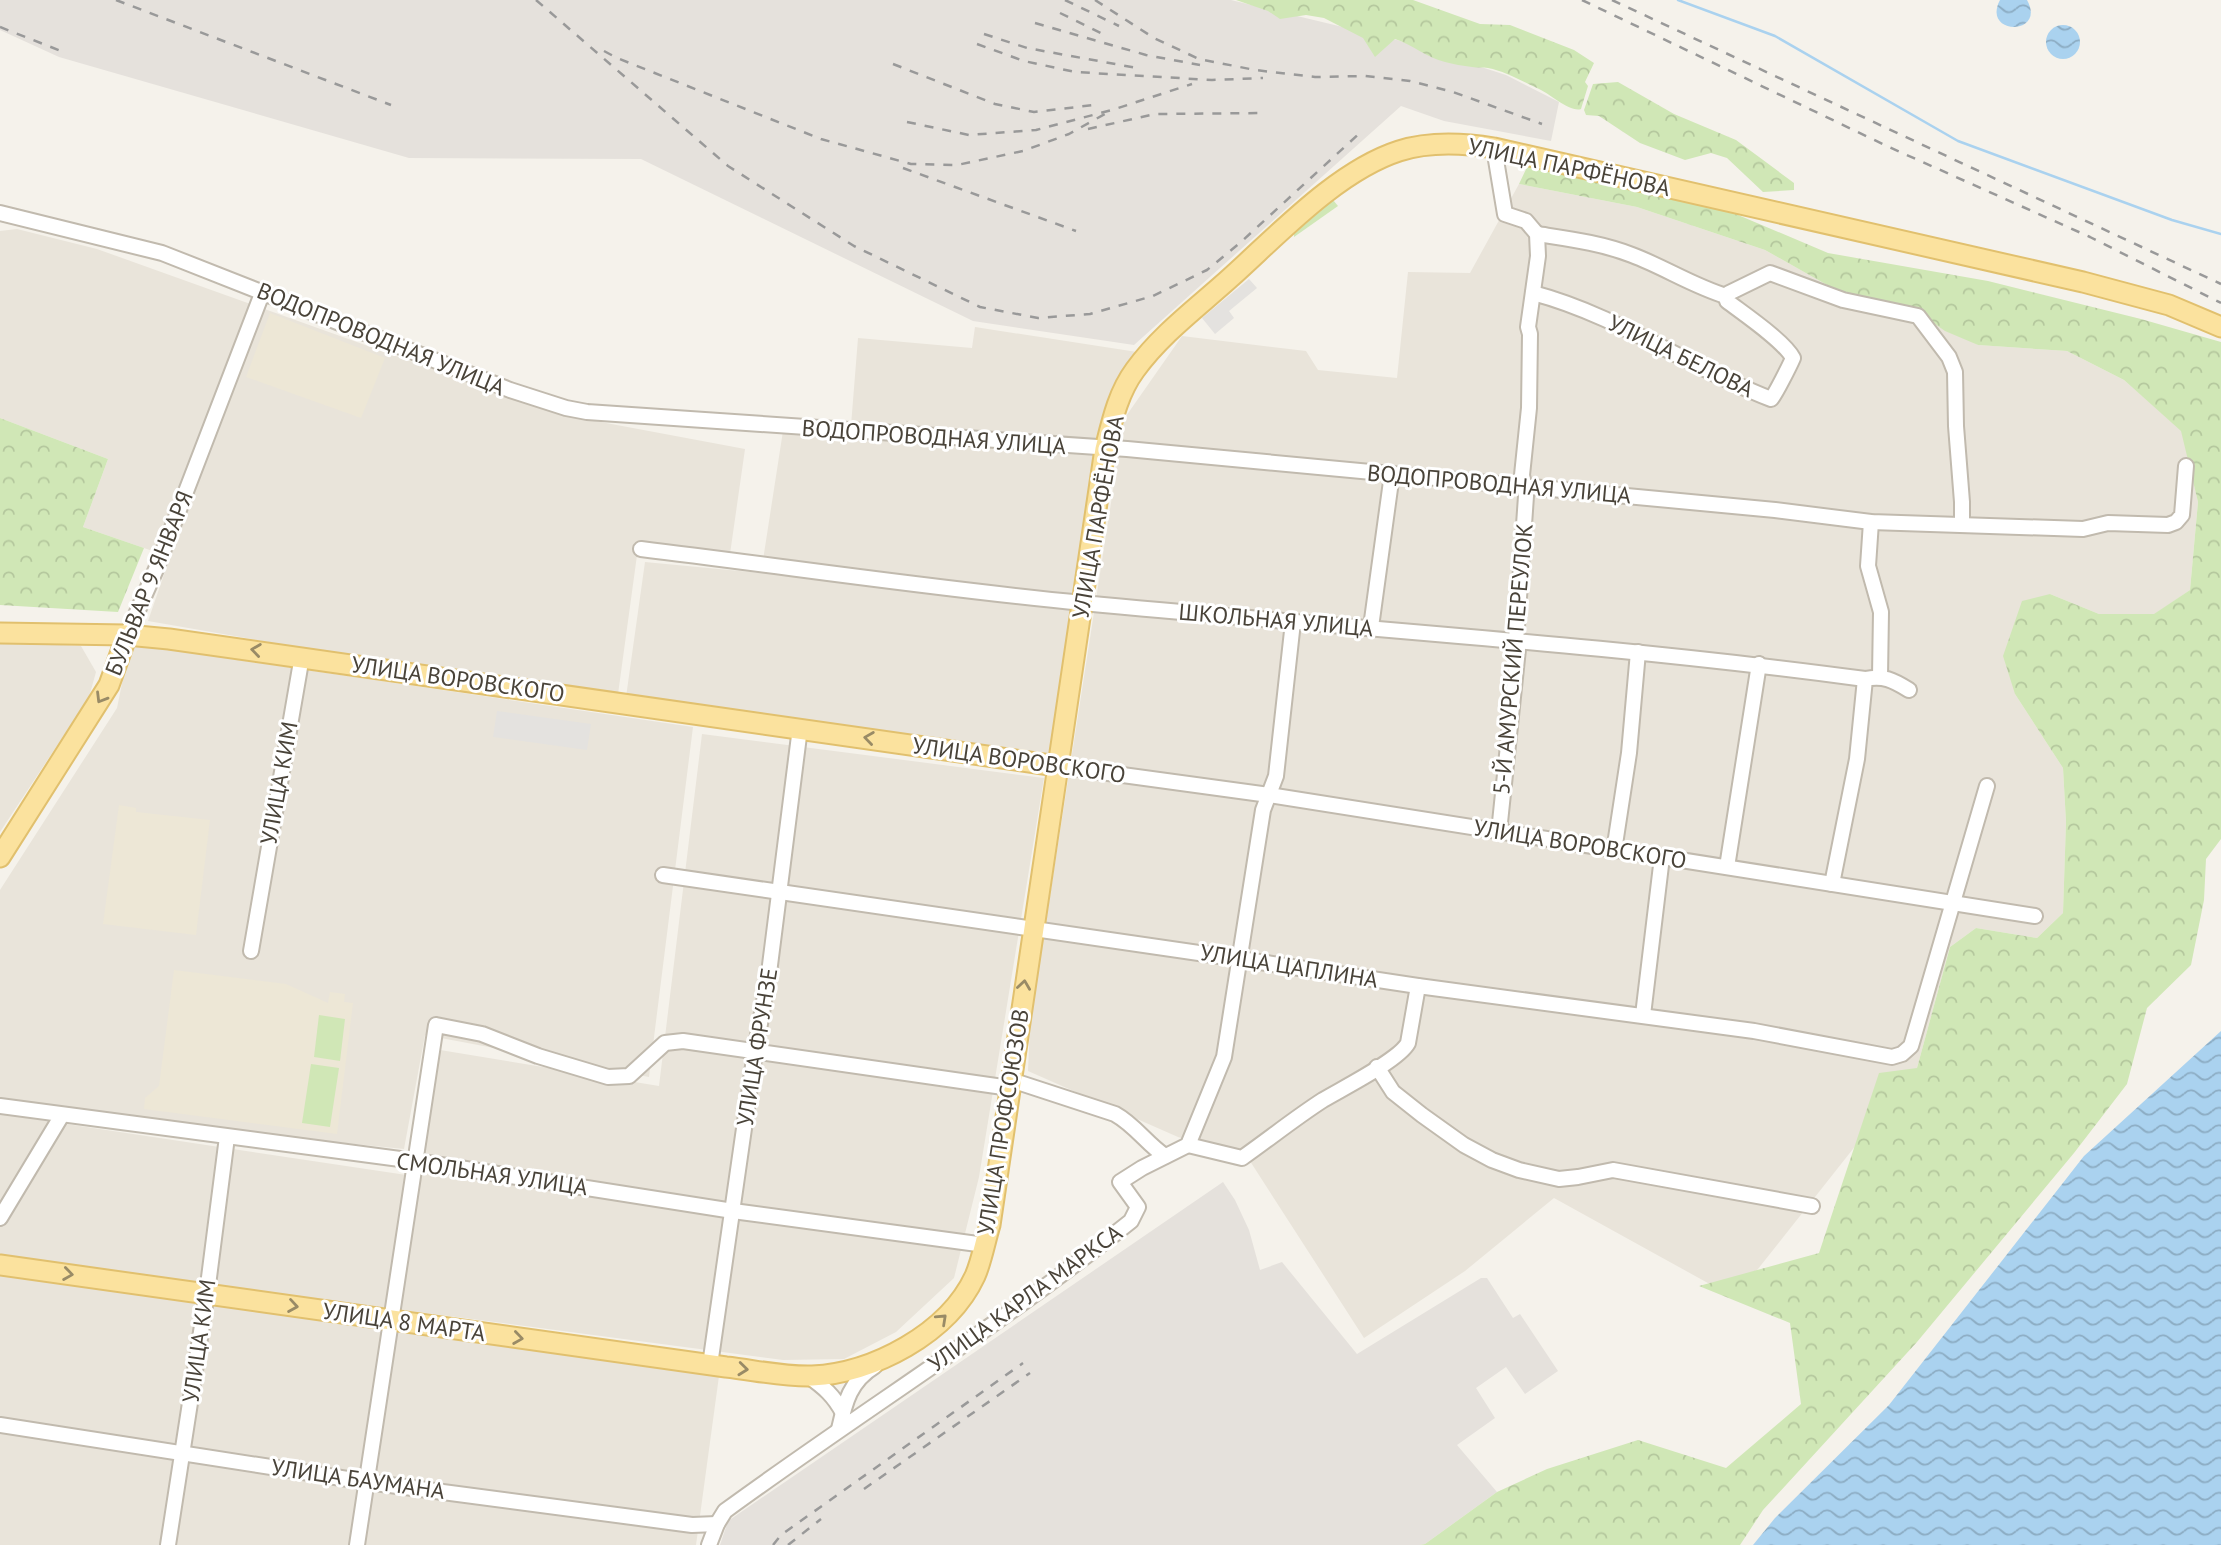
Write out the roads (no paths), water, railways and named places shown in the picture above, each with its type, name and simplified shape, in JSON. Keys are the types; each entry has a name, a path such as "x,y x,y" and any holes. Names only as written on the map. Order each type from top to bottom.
{"main road":[{"name":"УЛИЦА ПАРФЁНОВА","path":"1057,766 1105,449 1121,393 1133,372 1171,330 1313,204 1345,179 1399,150 1423,145 1461,144 1494,148 2094,284 2169,305 2221,327"},
{"name":"УЛИЦА ВОРОВСКОГО","path":"0,633 127,635 302,656 1057,766"},
{"name":"БУЛЬВАР 9 ЯНВАРЯ","path":"0,858 109,685 127,635"},
{"name":"УЛИЦА ПРОФСОЮЗОВ","path":"808,1376 838,1374 886,1359 939,1322 958,1303 975,1276 992,1212 1057,766"},
{"name":"УЛИЦА 8 МАРТА","path":"0,1265 710,1365 808,1376"}],"street":[{"path":"1494,148 1505,214 1527,221 1537,234 1589,242 1632,255 1726,296 1770,273 1843,300 1911,313 1923,321 1949,357 1955,372 1962,525"},
{"name":"ВОДОПРОВОДНАЯ УЛИЦА","path":"0,212 162,253 510,390 587,412 1298,464 1775,510 1871,522 2083,529 2108,523 2168,524 2176,522 2182,515 2186,467"},
{"name":"5-Й АМУРСКИЙ ПЕРЕУЛОК","path":"1499,832 1518,649 1516,641 1526,496 1522,475 1529,408 1528,327 1538,256 1537,234"},
{"name":"БУЛЬВАР 9 ЯНВАРЯ","path":"127,635 152,579 263,291"},
{"name":"УЛИЦА БЕЛОВА","path":"1533,293 1603,318 1771,399 1793,358 1765,331 1727,301 1726,296"},
{"path":"1371,627 1392,474"},
{"path":"1871,522 1868,566 1881,612 1880,676 1895,680 1909,690"},
{"name":"ШКОЛЬНАЯ УЛИЦА","path":"641,549 1082,603 1638,652 1759,664 1865,679 1880,676"},
{"path":"1293,622 1276,776 1263,810 1224,1057 1188,1146 1242,1158 1321,1102 1396,1058 1408,1043 1418,986"},
{"path":"1614,850 1629,753 1638,652"},
{"name":"УЛИЦА КИМ","path":"251,951 302,656"},
{"path":"1727,867 1759,664"},
{"path":"1832,884 1857,759 1865,679"},
{"name":"УЛИЦА ФРУНЗЕ","path":"710,1365 780,892 800,728"},
{"name":"УЛИЦА ВОРОВСКОГО","path":"1057,766 1269,795 2035,916"},
{"path":"1952,904 1987,786"},
{"path":"1643,1015 1662,857"},
{"name":"УЛИЦА ЦАПЛИНА","path":"663,876 1418,986 1754,1031 1892,1057 1902,1054 1911,1046 1952,904"},
{"path":"357,1545 436,1025 482,1034 538,1056 608,1077 629,1076 665,1043 683,1041 1011,1084 1115,1114 1165,1156"},
{"path":"1377,1067 1393,1092 1422,1115 1464,1145 1518,1170 1559,1179 1613,1170 1812,1206"},
{"name":"СМОЛЬНАЯ УЛИЦА","path":"0,1106 415,1161 733,1211 985,1245"},
{"path":"0,1218 62,1115"},
{"name":"УЛИЦА КИМ","path":"168,1545 207,1293 227,1137"},
{"name":"УЛИЦА КАРЛА МАРКСА","path":"709,1545 725,1511 1004,1315 1131,1221 1138,1208 1120,1182 1188,1146"},
{"path":"839,1429 857,1380 886,1359"},
{"path":"808,1376 826,1388 843,1413"},
{"name":"УЛИЦА БАУМАНА","path":"0,1426 367,1482 692,1525 717,1524"}],"water":[{"path":"2000,0 2027,0 2031,12 2029,20 2014,27 2005,25 1999,20 1997,12"},
{"path":"2063,25 2075,30 2080,42 2075,54 2063,59 2051,54 2046,42 2051,30"},
{"path":"2221,1031 2221,1545 1753,1545 1775,1518 1889,1405 2084,1156"}],"waterway":[{"path":"1678,0 1775,36 1958,141 2172,220 2221,234"}],"railway":[{"path":"116,0 391,105"},
{"path":"536,0 728,166 854,246 980,307 1038,318 1090,314 1153,296 1207,270 1362,131"},
{"path":"1065,0 1119,26"},
{"path":"1095,0 1154,38 1199,59 1255,70 1315,77 1365,76 1410,81 1453,92 1542,124"},
{"path":"1582,0 1889,147 2090,237 2221,303"},
{"path":"1612,0 2221,284"},
{"path":"1060,13 1105,35"},
{"path":"1035,23 1146,55 1200,65"},
{"path":"0,27 61,51"},
{"path":"984,34 1027,48 1137,68"},
{"path":"977,44 1024,61 1075,72 1212,80 1263,78"},
{"path":"604,51 821,139 911,164 957,165 1023,151 1069,134 1112,110"},
{"path":"893,64 995,104 1034,112 1094,105"},
{"path":"907,122 969,135 1036,130 1112,110 1192,84"},
{"path":"1088,129 1155,114 1264,113"},
{"path":"903,168 1076,231"},
{"path":"773,1545 781,1535 1023,1363"},
{"path":"864,1489 1030,1373"},
{"path":"788,1545 821,1519"}]}
